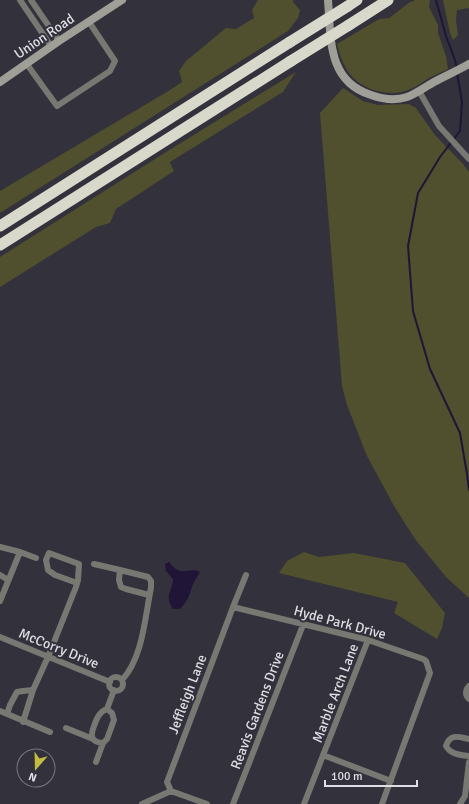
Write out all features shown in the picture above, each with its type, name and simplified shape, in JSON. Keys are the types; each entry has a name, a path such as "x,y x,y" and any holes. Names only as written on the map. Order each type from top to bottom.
{"highway":[{"path":"0,245 388,0"},
{"path":"0,226 352,3"}],"street":[{"path":"20,0 51,46"},
{"path":"31,0 59,41"},
{"name":"Union Road","path":"0,82 51,46 122,0"},
{"path":"328,0 331,44 338,70 347,81 356,88 368,94 386,99 402,99 467,65"},
{"path":"26,63 57,106 110,71 115,61 89,22"},
{"path":"419,91 439,126 467,156"},
{"path":"1,550 20,552 36,558"},
{"path":"0,601 20,552"},
{"path":"23,722 33,690 48,657 77,583 78,580 79,564 49,552 46,560 48,570 55,575 77,583"},
{"path":"94,564 148,577 151,581 143,635 134,661 122,680 124,683 122,687 119,690 114,690"},
{"path":"120,570 119,580 121,587 149,595"},
{"path":"0,574 8,580"},
{"name":"Jeffleigh Lane","path":"171,791 167,782 246,575"},
{"name":"Hyde Park Drive","path":"233,607 368,640 426,661 430,673 391,781"},
{"name":"Reavis Gardens Drive","path":"233,804 303,624"},
{"name":"McCorry Drive","path":"0,637 110,682"},
{"name":"Marble Arch Lane","path":"304,804 368,640"},
{"path":"114,690 110,686 112,678 119,677 122,680"},
{"path":"469,686 466,690 466,696 469,699"},
{"path":"7,714 17,692 33,690"},
{"path":"107,710 114,690"},
{"path":"93,739 91,732 98,715 102,711 107,710 112,713 114,720 96,762"},
{"path":"0,711 23,722 50,732"},
{"path":"66,728 103,743"},
{"path":"469,739 455,737 451,738 447,742 446,746 452,753 469,756"},
{"name":"Marble Arch Lane","path":"323,755 391,781"},
{"path":"460,804 465,796 469,762"},
{"path":"382,804 391,781"},
{"path":"142,804 171,791 207,804"}],"shaded area":[{"path":"258,0 293,0 300,10 298,18 288,31 0,213 0,191 182,82 179,71 186,61 226,28 236,29 254,18 252,10"},
{"path":"414,0 430,0 429,7 438,25 438,33 446,56 448,69 429,78 419,85 401,92 386,93 363,85 351,76 347,70 337,44 379,19 389,18"},
{"path":"443,0 469,0 469,8 457,10 456,20 458,35 453,40 450,33"},
{"path":"296,72 283,92 170,162 174,171 116,209 110,223 96,227 0,287 0,257"},
{"path":"343,88 363,101 378,105 409,104 416,108 435,135 469,172 469,598 446,577 415,539 394,506 367,456 347,405 342,386 320,113"},
{"path":"304,552 319,557 354,553 405,563 445,613 442,628 437,639 394,613 398,602 279,573 287,561"},
{"path":"169,562 181,571 192,570 200,572 193,584 187,600 180,609 173,609 169,600 173,579 166,571 165,564"}],"waterway":[{"path":"436,0 457,69"},
{"path":"457,73 462,102 460,131 440,157 418,193 408,246 413,311 430,369 460,433 469,490"}]}
